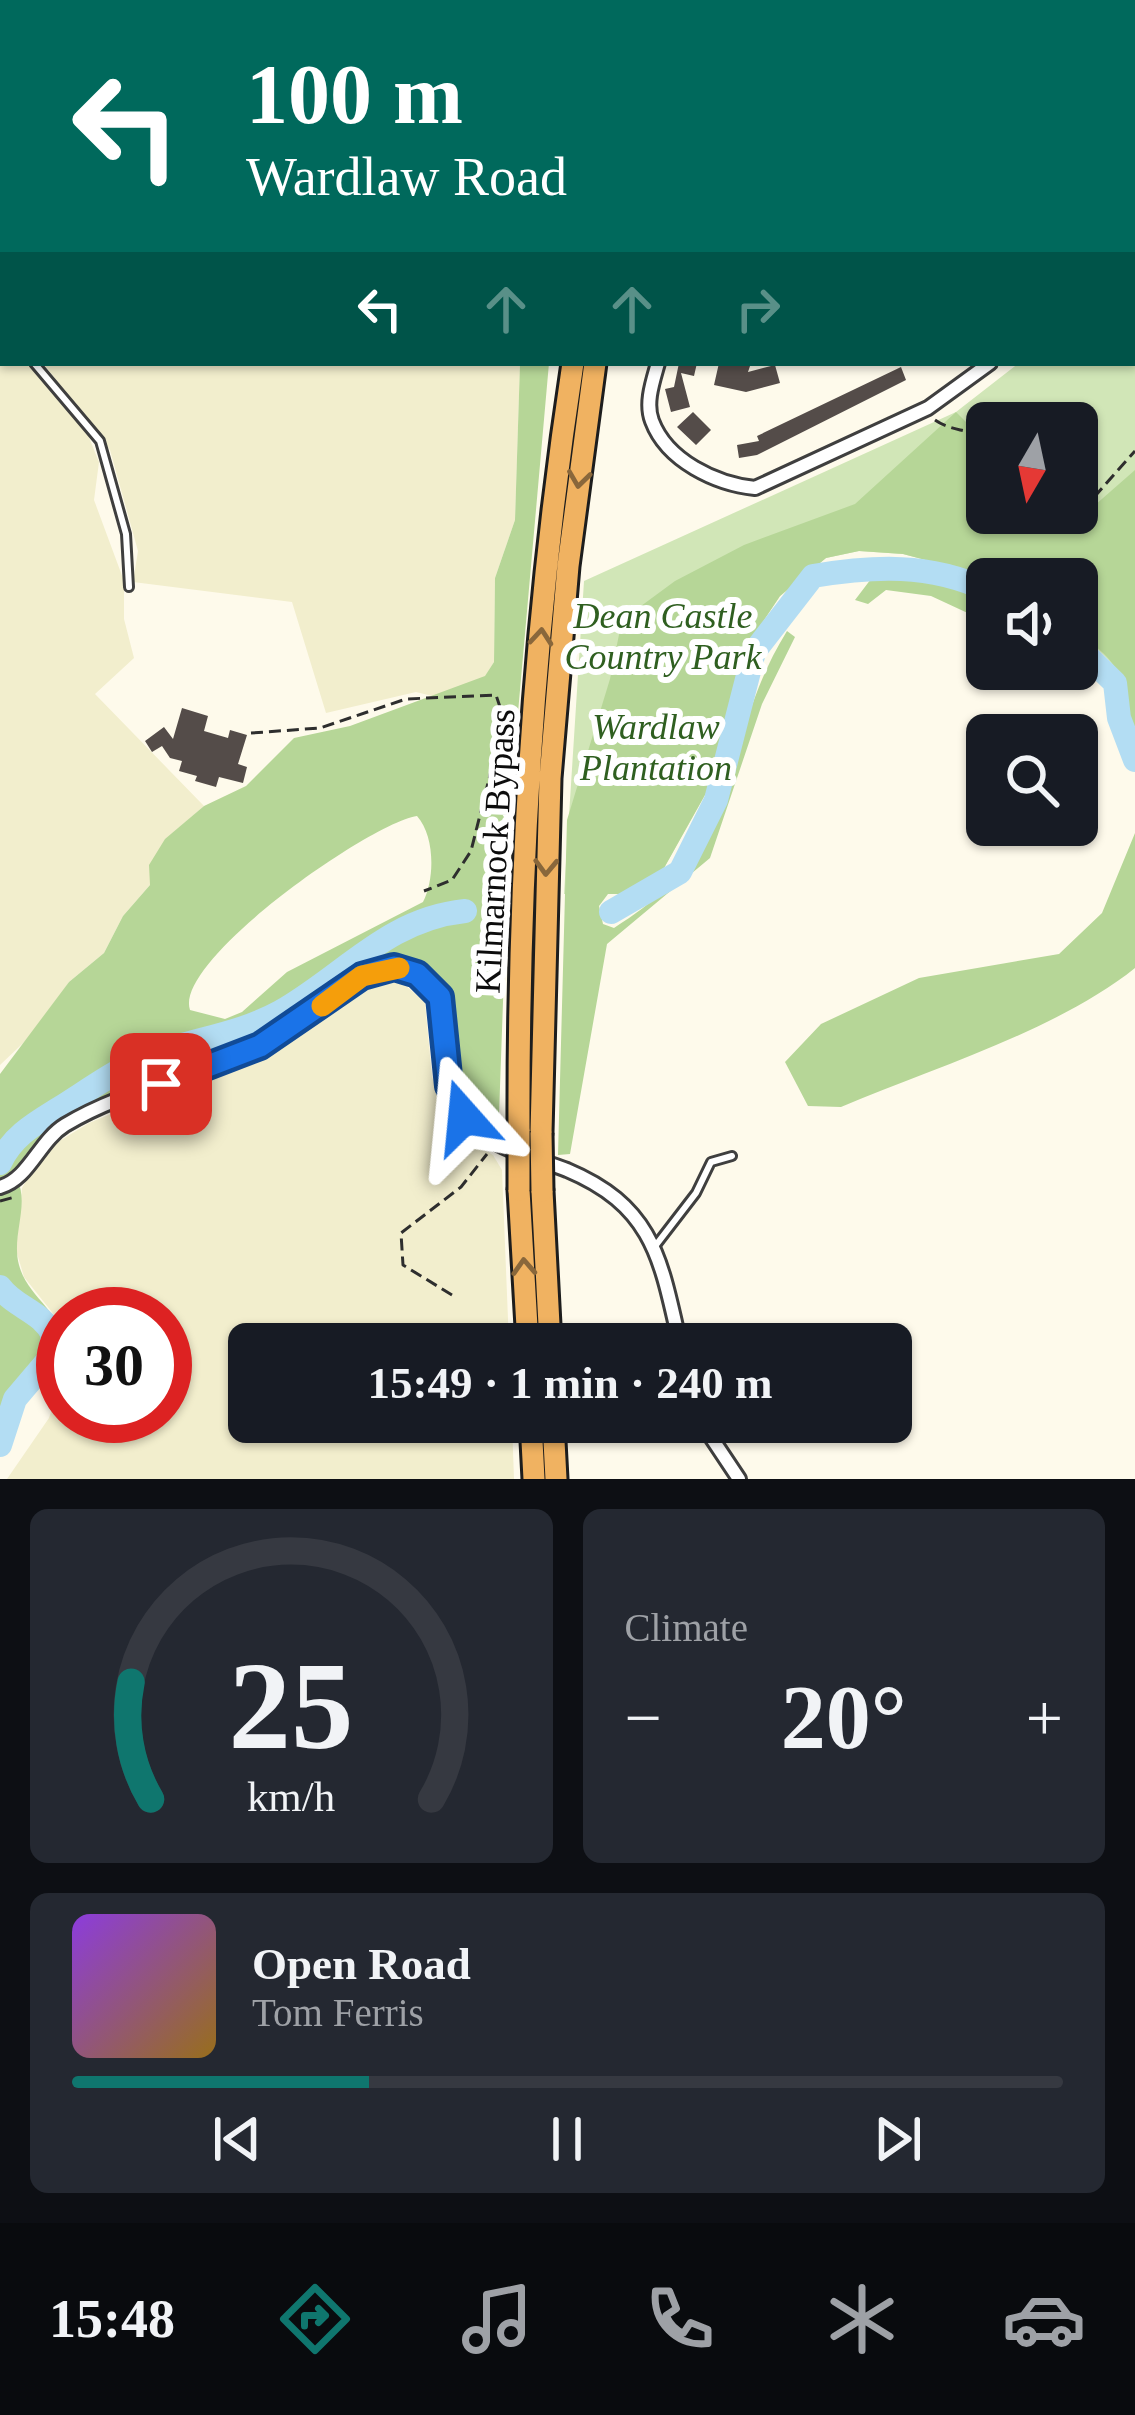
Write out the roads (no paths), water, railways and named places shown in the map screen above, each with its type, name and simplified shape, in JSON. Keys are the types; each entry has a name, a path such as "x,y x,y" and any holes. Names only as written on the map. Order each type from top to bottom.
{"highway":[{"path":"558,366 561,447"},
{"name":"Kilmarnock Bypass","path":"528,1323 525,821 573,366"},
{"name":"Kilmarnock Bypass","path":"530,1132 550,778 568,566 595,366"},
{"path":"589,407 604,366"},
{"name":"Kilmarnock Bypass","path":"531,1191 547,1323"},
{"path":"532,1443 534,1479"},
{"path":"554,1443 556,1479"}],"street":[{"path":"657,366 649,395 652,421 670,448 726,485 755,488 928,408 986,366"},
{"path":"0,1187 16,1179 58,1129 91,1110 260,1046 362,976 394,967 417,974 440,997 452,1096 472,1126 492,1141 601,1190 656,1245 675,1323"},
{"path":"715,1443 739,1479"}],"lane":[{"path":"37,366 100,441 125,534 129,587"},
{"path":"656,1245 696,1193 711,1162 732,1156"}],"waterway":[{"path":"611,912 680,872 716,800 754,652 813,576 902,569 966,581"},
{"path":"1098,666 1115,683 1119,718 1135,760"},
{"path":"0,1163 26,1131 119,1071 157,1053 265,1019 389,937 437,916 465,911"},
{"path":"0,1287 42,1320 53,1335 49,1359 15,1399 0,1445"}],"park label":[{"name":"Dean Castle Country Park","path":"663,636"},
{"name":"Wardlaw Plantation","path":"656,746"}]}
